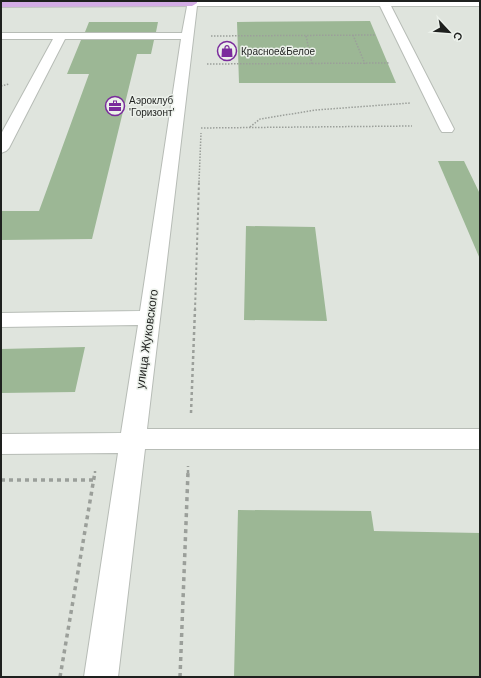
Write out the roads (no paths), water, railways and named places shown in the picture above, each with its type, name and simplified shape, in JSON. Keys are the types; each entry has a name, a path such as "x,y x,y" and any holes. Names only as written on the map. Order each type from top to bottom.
{"main road":[{"path":"1,4 192,2"}],"street":[{"path":"192,2 480,3"},
{"name":"улица Жуковского","path":"101,677 192,2"},
{"path":"384,3 447,128"},
{"path":"1,36 187,36"},
{"path":"1,148 61,36"},
{"path":"1,320 150,318"},
{"path":"1,444 190,439 480,439"}],"place":[{"name":"Красное&Белое","path":"227,51"},
{"name":"Аэроклуб 'Горизонт'","path":"115,106"}]}
